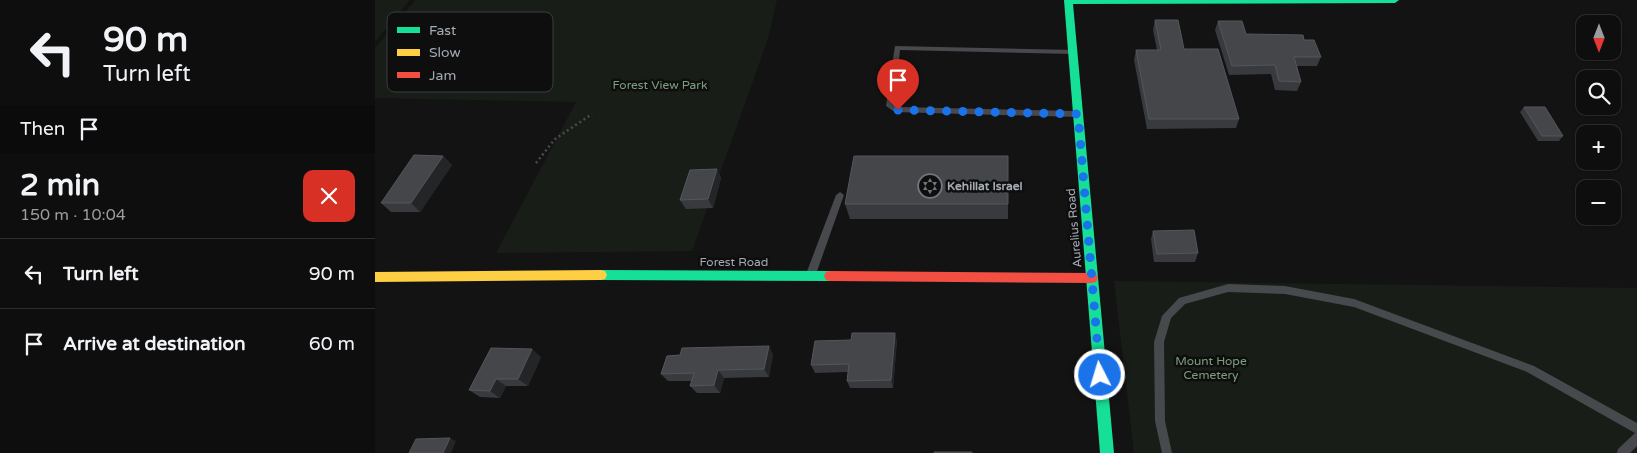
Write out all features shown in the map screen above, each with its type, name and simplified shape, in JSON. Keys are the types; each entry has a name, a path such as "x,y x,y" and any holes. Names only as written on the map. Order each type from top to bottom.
{"street":[{"path":"1069,1 1395,0"},
{"name":"Aurelius Road","path":"1069,1 1107,453"},
{"name":"Forest Road","path":"375,277 810,276 1092,278"}],"lane":[{"path":"1073,52 897,48 890,106 898,110 1078,114"},
{"path":"810,276 840,195"},
{"path":"1167,453 1160,421 1159,342 1167,316 1182,301 1228,288 1285,290 1354,304 1530,370 1637,428"},
{"path":"1622,453 1637,438"}],"path":[{"path":"536,163 555,139 592,114"}],"green space":[{"path":"375,0 410,0 400,12 387,12 387,28 375,42"},
{"name":"Forest View Park","path":"415,0 777,0 768,39 692,251 496,253 576,102 375,98 375,48 387,34 387,92 553,92 553,12 405,12"},
{"name":"Mount Hope Cemetery","path":"1114,281 1637,288 1637,453 1134,453"}],"building":[{"path":"1155,20 1178,20 1184,49 1218,49 1239,119 1149,119 1136,50 1161,50"},
{"path":"1218,21 1242,21 1246,34 1303,35 1304,40 1314,40 1321,57 1294,57 1301,82 1279,81 1275,65 1232,66"},
{"path":"1524,107 1545,107 1563,136 1542,136"},
{"path":"414,155 443,156 411,203 381,203"},
{"path":"854,156 1008,156 1008,204 845,204"},
{"path":"717,169 708,199 680,200 690,170"},
{"path":"1194,230 1198,253 1157,254 1153,231"},
{"path":"852,333 895,333 891,380 847,381 849,364 811,365 815,341 851,340"},
{"path":"769,346 764,369 718,370 714,385 690,386 694,373 661,374 667,356 680,355 682,348"},
{"path":"491,348 532,349 518,379 496,379 490,391 469,390"},
{"path":"450,438 443,453 409,453 416,439"},
{"path":"972,452 972,453 934,453"}],"traffic: fast":[{"path":"1068,0 1107,453"},
{"path":"1069,1 1395,0"},
{"path":"601,275 830,276"}],"traffic: slow":[{"path":"375,277 601,275"}],"traffic: jam":[{"path":"830,276 1092,278"}],"place":[{"name":"Kehillat Israel","path":"930,186"}],"route":[{"path":"898,110 1078,114 1100,375"}]}
